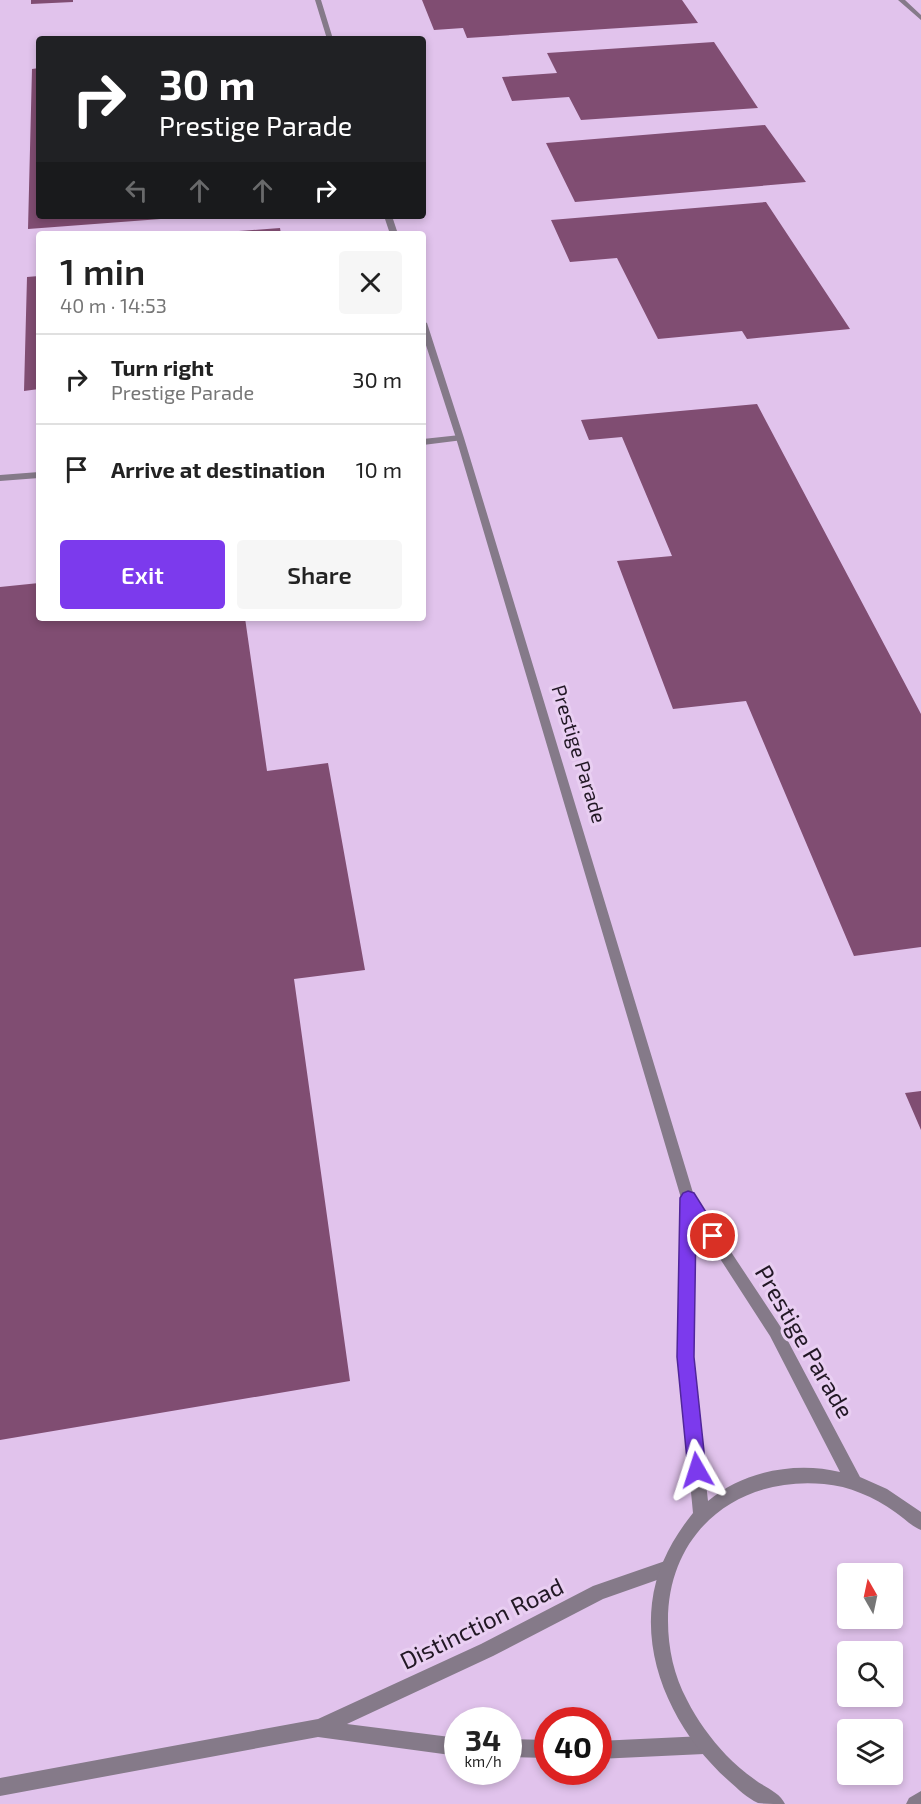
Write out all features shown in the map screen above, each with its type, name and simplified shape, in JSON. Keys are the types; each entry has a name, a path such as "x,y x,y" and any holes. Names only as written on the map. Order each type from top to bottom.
{"street":[{"path":"318,0 329,36"},
{"path":"901,0 921,18"},
{"name":"Prestige Parade","path":"426,332 460,438 688,1198 775,1331 854,1482"},
{"path":"426,442 460,438"},
{"path":"0,478 36,475"},
{"name":"Prestige Parade","path":"688,1198 685,1357 701,1515"},
{"path":"776,1804 737,1778 704,1745 678,1703 663,1656 660,1611 668,1568 682,1539 701,1515 733,1490 771,1477 813,1474 854,1482 897,1503 921,1522"},
{"name":"Distinction Road","path":"0,1787 319,1728 487,1650 599,1592 668,1568"},
{"name":"Distinction Road","path":"319,1728 444,1745"},
{"path":"612,1749 704,1745"},
{"path":"915,1804 921,1800"}],"shaded area":[{"path":"0,0 921,0 921,1804 0,1804"}],"building":[{"path":"31,0 73,0 73,2 31,4"},
{"path":"422,0 682,0 698,23 467,38 463,28 434,30"},
{"path":"714,42 758,108 581,120 569,97 512,101 502,77 557,73 547,53"},
{"path":"36,68 36,219 161,219 28,229 32,69"},
{"path":"765,125 806,182 575,202 546,143"},
{"path":"766,202 850,329 747,339 742,331 658,339 617,258 570,262 551,220"},
{"path":"280,228 280,231 239,231"},
{"path":"36,276 36,389 24,391 27,277"},
{"path":"757,404 921,714 921,947 854,956 746,701 673,709 617,561 672,556 622,437 589,440 581,420"},
{"path":"36,583 36,621 245,621 267,771 328,763 365,970 294,979 350,1381 0,1440 0,587"},
{"path":"921,1091 921,1130 905,1093"}],"route":[{"path":"697,1470 685,1357 688,1198 713,1236"}]}
